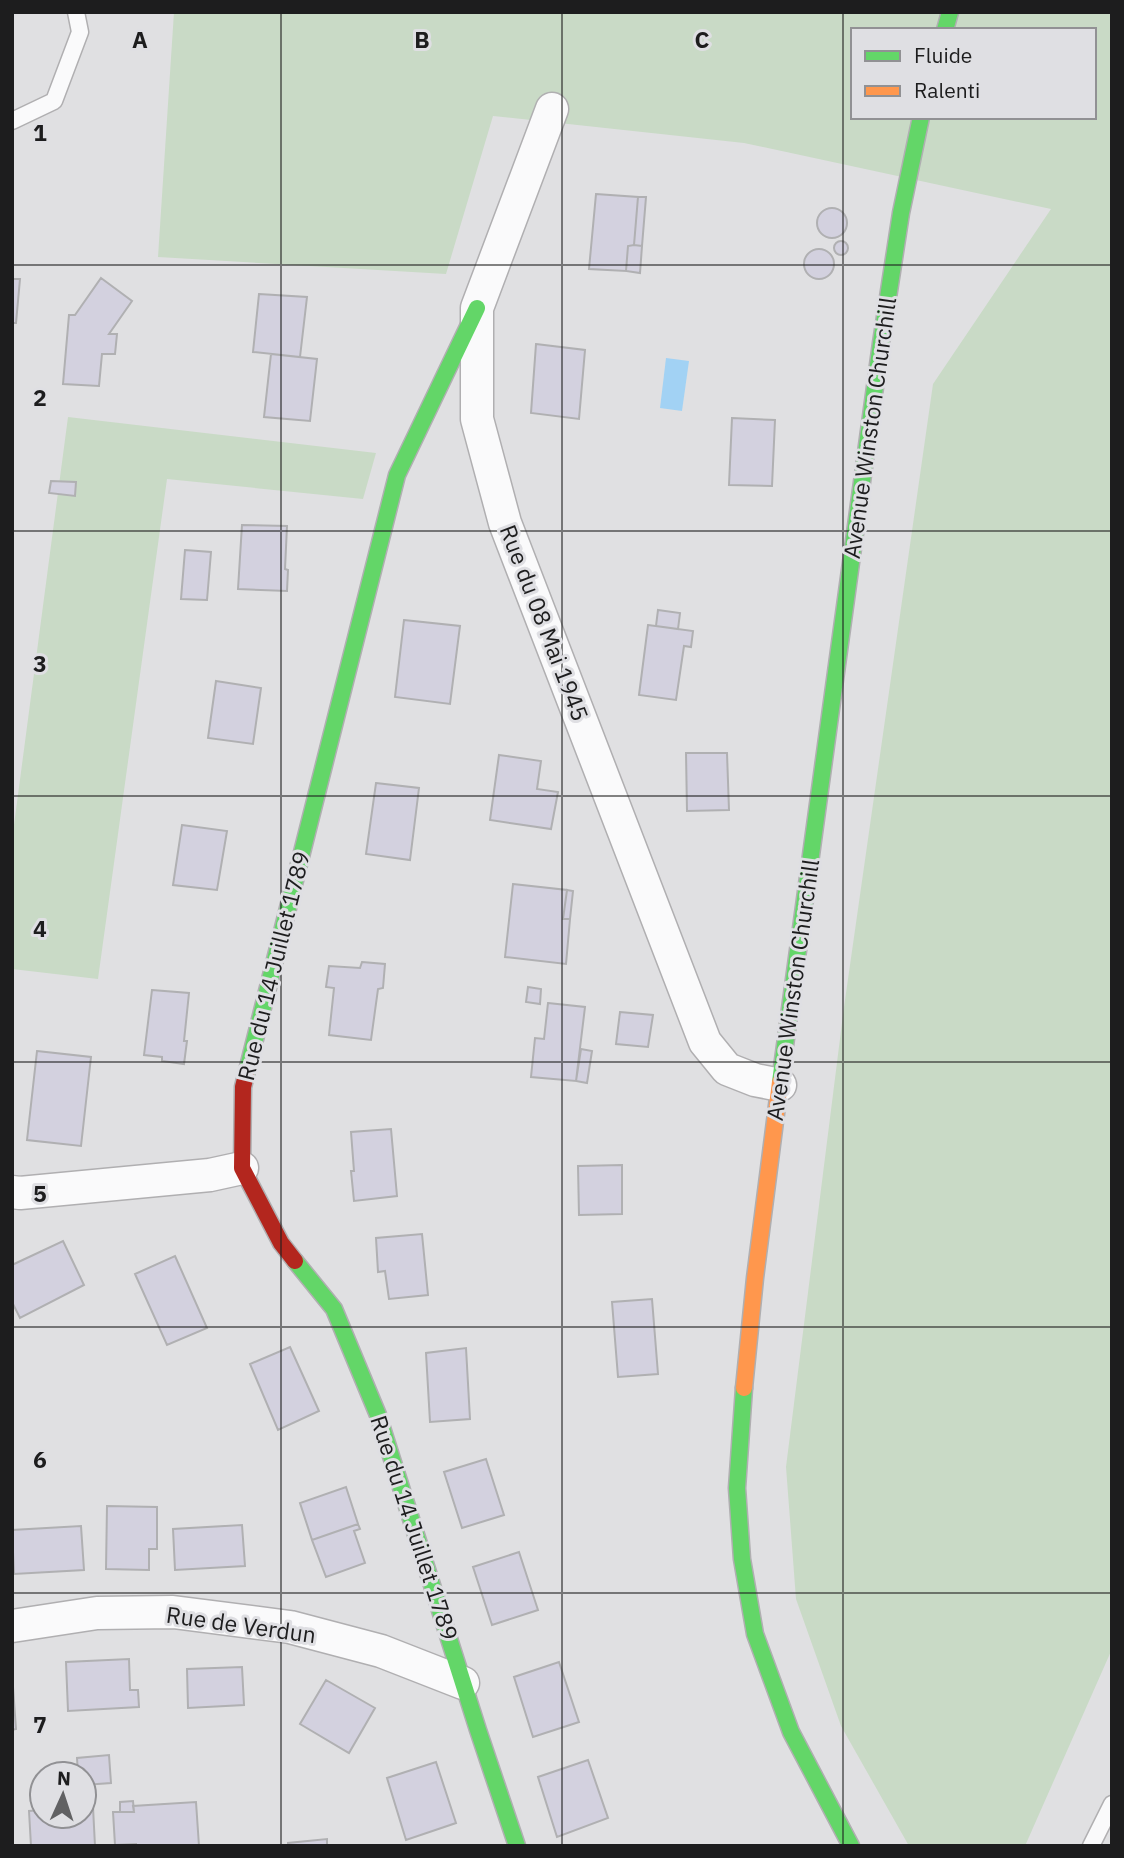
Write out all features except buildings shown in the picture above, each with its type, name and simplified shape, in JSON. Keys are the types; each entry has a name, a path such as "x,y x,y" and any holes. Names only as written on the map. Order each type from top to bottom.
{"main road":[{"name":"Avenue Winston Churchill","path":"851,1846 791,1732 755,1634 742,1559 737,1488 741,1413 755,1278 780,1085 881,344 901,213 921,119"},
{"name":"Rue du 14 Juillet 1789","path":"477,308 397,475 243,1087 242,1168 281,1243 334,1309 378,1415 517,1846"}],"street":[{"name":"Rue du 08 Mai 1945","path":"552,109 477,308 477,419 505,523 705,1042 727,1069 755,1080 780,1085"},
{"path":"12,1192 197,1176 242,1168"},
{"name":"Rue de Verdun","path":"12,1626 97,1613 173,1612 290,1627 381,1651 463,1683"}],"lane":[{"path":"12,121 54,101 80,33 76,12"},
{"path":"1091,1846 1112,1804"}],"green space":[{"path":"174,12 1112,12 1112,1649 1025,1846 909,1846 841,1726 796,1599 786,1467 844,1007 933,384 1051,209 744,143 493,116 446,274 158,257"},
{"path":"68,417 376,453 363,499 167,479 98,979 12,969 12,840"}],"water":[{"path":"666,358 689,361 682,411 660,408"}],"traffic: fast":[{"path":"946,28 950,12"},
{"path":"780,1082 881,343 901,213 921,119"},
{"path":"246,1075 397,475 477,308"},
{"path":"295,1261 334,1309 378,1415 517,1846"},
{"path":"744,1388 737,1488 742,1559 755,1634 791,1732 851,1846"}],"traffic: slow":[{"path":"744,1388 780,1082"}],"traffic: jam":[{"path":"246,1075 243,1087 242,1168 281,1243 295,1261"}]}
